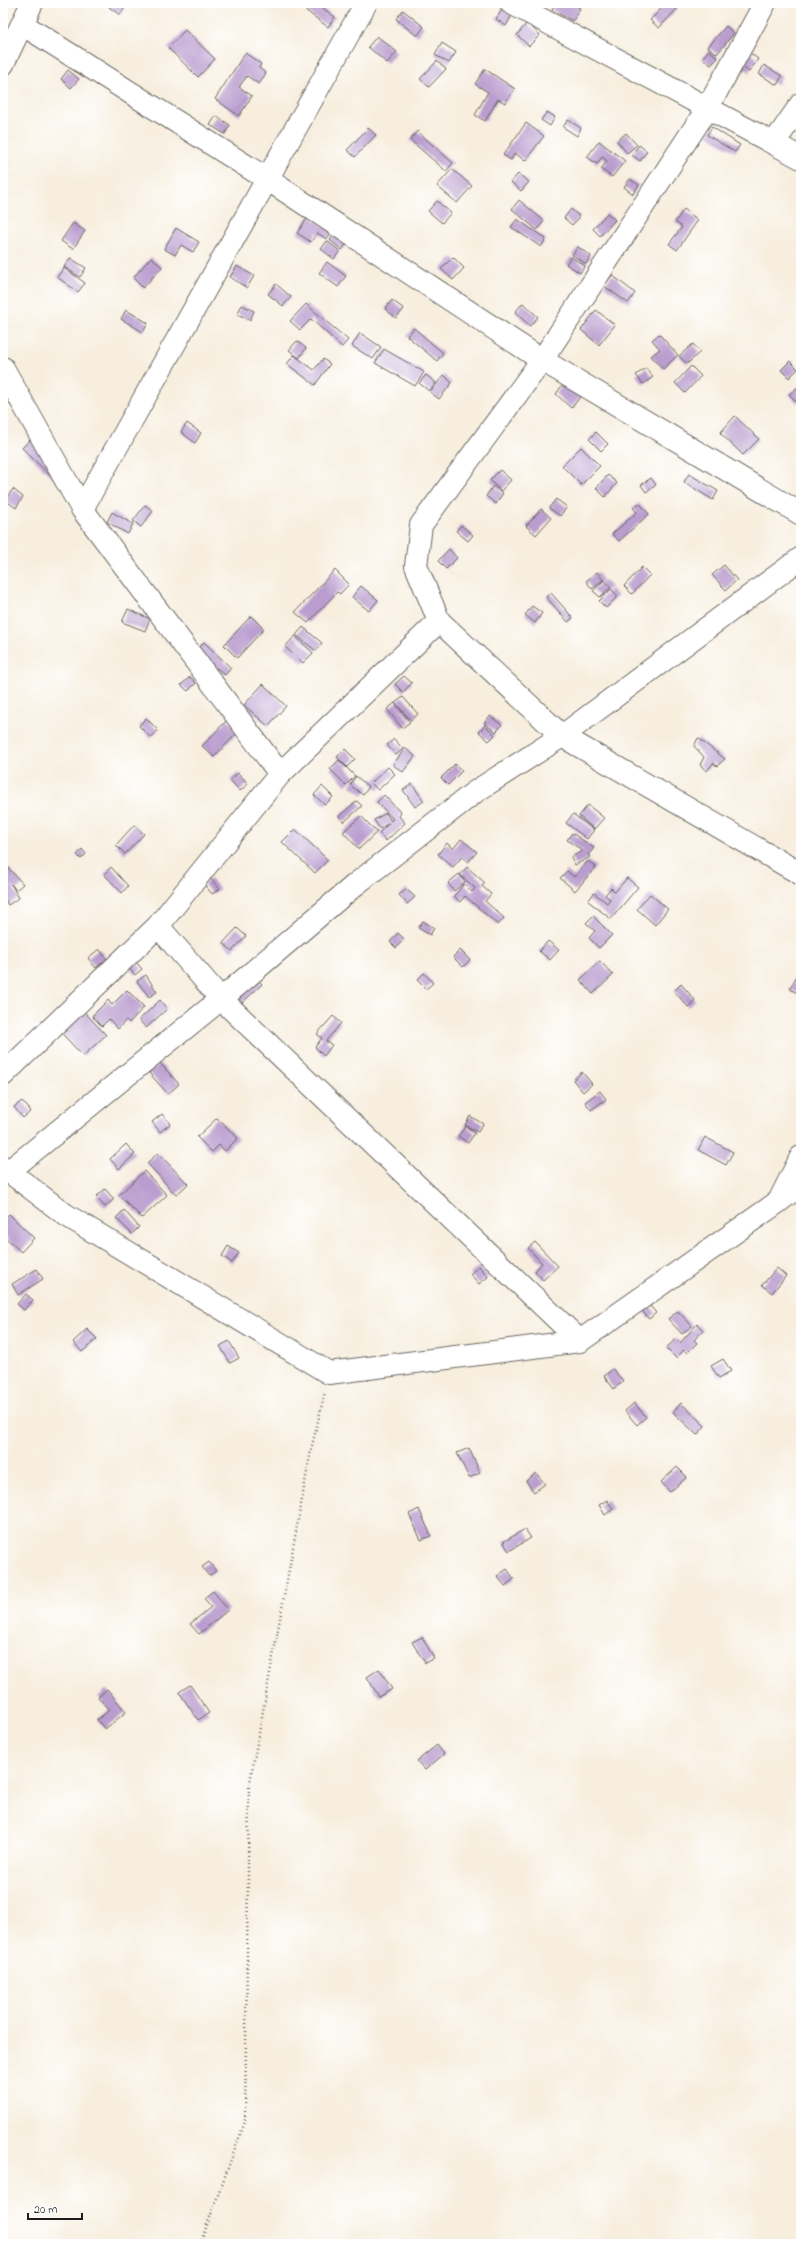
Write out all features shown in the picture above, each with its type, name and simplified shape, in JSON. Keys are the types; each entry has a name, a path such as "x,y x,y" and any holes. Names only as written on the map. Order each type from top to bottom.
{"street":[{"path":"3,64 32,3"},
{"path":"82,509 366,3"},
{"path":"511,3 801,158"},
{"path":"765,3 707,109 542,360 421,525 416,566 439,621 562,736 801,874"},
{"path":"22,24 267,179 542,360 801,514"},
{"path":"774,143 801,104"},
{"path":"3,368 82,509 280,774"},
{"path":"801,558 562,736 463,802 356,884 221,999 6,1169 66,1215 329,1373 580,1341 778,1202 801,1184"},
{"path":"3,1075 158,926 280,774 439,621"},
{"path":"158,926 221,999 580,1341"},
{"path":"778,1202 801,1157"}],"path":[{"path":"200,2244 245,2122 250,1787 311,1450 329,1373"}],"building":[{"path":"112,3 127,4 120,15 109,7"},
{"path":"304,3 316,3 335,17 328,27 301,7"},
{"path":"555,3 570,3 580,8 573,21 552,10"},
{"path":"654,3 672,3 678,8 659,28 650,20 661,9"},
{"path":"503,8 512,15 506,26 496,19"},
{"path":"403,10 424,27 417,36 396,19"},
{"path":"527,23 540,35 529,46 517,35"},
{"path":"726,26 734,33 717,54 708,47"},
{"path":"185,30 215,59 198,77 168,48"},
{"path":"377,36 397,52 387,63 368,47"},
{"path":"442,43 456,52 449,63 435,55"},
{"path":"709,50 718,58 711,65 702,58"},
{"path":"746,50 758,59 749,72 737,62"},
{"path":"245,53 261,64 259,68 266,73 259,84 247,76 239,87 252,96 239,116 215,99"},
{"path":"437,61 446,69 429,87 420,79"},
{"path":"764,65 782,76 777,85 759,74"},
{"path":"485,69 515,89 505,103 498,99 485,121 475,115 488,92 475,84"},
{"path":"68,70 79,79 71,88 61,79"},
{"path":"547,112 555,117 550,126 541,120"},
{"path":"216,116 230,125 225,134 210,125"},
{"path":"568,120 581,128 577,136 563,127"},
{"path":"526,123 544,136 525,161 515,153 511,160 503,155"},
{"path":"712,127 740,145 735,152 707,135"},
{"path":"368,128 376,135 355,157 347,150"},
{"path":"417,131 453,163 446,171 410,140"},
{"path":"626,133 637,145 627,153 617,141"},
{"path":"599,141 625,161 612,177 601,169 607,161 602,157 597,164 587,157"},
{"path":"639,145 647,151 640,161 632,155"},
{"path":"452,169 472,186 457,203 437,186"},
{"path":"518,174 529,182 521,191 511,182"},
{"path":"630,179 639,185 633,194 624,187"},
{"path":"519,200 544,221 537,230 512,209"},
{"path":"437,201 451,213 442,223 428,211"},
{"path":"571,209 580,217 572,225 564,218"},
{"path":"684,209 698,220 677,250 669,244 682,227 675,222"},
{"path":"607,213 615,220 600,236 593,229"},
{"path":"309,216 332,232 327,239 317,233 311,242 297,233"},
{"path":"517,219 546,239 541,247 511,227"},
{"path":"73,223 85,231 73,249 61,241"},
{"path":"176,228 199,242 193,252 181,245 175,255 164,249"},
{"path":"335,234 347,243 342,250 330,240"},
{"path":"327,241 340,251 334,259 321,249"},
{"path":"578,247 591,256 586,264 572,255"},
{"path":"151,257 162,267 143,288 133,278"},
{"path":"453,257 464,268 453,280 441,269"},
{"path":"571,257 585,266 580,273 566,264"},
{"path":"70,258 86,268 80,277 64,267"},
{"path":"327,262 346,276 338,287 319,273"},
{"path":"237,266 254,276 247,288 230,277"},
{"path":"64,268 85,283 78,292 57,277"},
{"path":"612,275 635,293 628,303 604,286"},
{"path":"276,284 291,297 283,306 268,294"},
{"path":"392,300 404,309 396,318 385,309"},
{"path":"523,303 538,317 530,326 515,312"},
{"path":"306,304 348,340 342,347 311,319 300,330 290,321"},
{"path":"242,305 254,311 250,320 237,314"},
{"path":"126,310 148,323 143,332 121,319"},
{"path":"596,310 615,325 599,345 581,330"},
{"path":"414,328 443,353 437,361 407,336"},
{"path":"360,333 381,347 373,359 352,346"},
{"path":"659,334 678,355 663,369 651,356 660,349 652,340"},
{"path":"297,341 306,348 299,358 289,350"},
{"path":"693,344 700,352 687,364 679,356"},
{"path":"384,349 424,372 415,386 375,363"},
{"path":"294,355 314,370 323,359 330,364 315,385 287,364"},
{"path":"790,361 798,369 789,378 781,370"},
{"path":"691,366 701,376 685,393 675,383"},
{"path":"646,368 653,377 643,384 636,375"},
{"path":"426,375 436,383 429,391 419,383"},
{"path":"444,375 452,383 439,399 430,392"},
{"path":"566,380 582,395 571,408 556,394"},
{"path":"801,385 801,400 797,403 789,394"},
{"path":"735,416 759,439 743,455 720,433"},
{"path":"187,423 201,433 195,443 181,432"},
{"path":"596,432 608,444 601,451 589,439"},
{"path":"30,440 69,477 61,486 22,448"},
{"path":"581,447 600,466 581,485 562,466"},
{"path":"500,470 511,480 501,491 490,480"},
{"path":"689,474 718,491 713,500 684,482"},
{"path":"608,475 617,483 605,497 596,488"},
{"path":"651,478 656,485 646,492 641,485"},
{"path":"493,486 503,493 496,504 486,496"},
{"path":"13,489 23,497 16,508 5,500"},
{"path":"556,499 567,507 560,516 549,508"},
{"path":"639,503 649,514 619,541 612,534 637,512 633,508"},
{"path":"145,505 153,511 141,527 133,521"},
{"path":"541,509 551,518 536,535 526,526"},
{"path":"112,512 133,524 128,534 107,522"},
{"path":"461,525 473,535 468,541 456,531"},
{"path":"449,549 457,558 446,569 438,561"},
{"path":"724,565 737,580 726,590 712,575"},
{"path":"642,567 650,575 632,594 624,586"},
{"path":"335,570 349,584 340,594 337,592 308,623 295,612"},
{"path":"597,572 603,580 592,589 586,581"},
{"path":"604,580 611,587 600,597 593,591"},
{"path":"361,586 378,600 369,611 352,597"},
{"path":"611,589 618,596 606,608 599,601"},
{"path":"551,593 573,618 568,622 546,597"},
{"path":"532,606 542,613 535,623 525,615"},
{"path":"128,609 150,619 145,631 122,622"},
{"path":"251,616 264,629 237,658 224,645"},
{"path":"303,627 322,643 316,651 296,635"},
{"path":"295,636 313,653 303,663 285,647"},
{"path":"204,642 231,668 225,675 217,668 210,676 196,651"},
{"path":"404,676 412,683 403,692 395,684"},
{"path":"190,677 196,683 188,691 181,685"},
{"path":"263,684 286,706 268,726 244,705"},
{"path":"403,697 418,714 411,720 395,703"},
{"path":"395,703 410,722 402,728 387,709"},
{"path":"490,716 502,725 496,732 484,723"},
{"path":"146,718 158,730 151,738 139,726"},
{"path":"228,719 240,730 214,757 202,746"},
{"path":"485,725 495,735 489,741 479,732"},
{"path":"698,738 725,759 717,766 713,763 707,771 700,765 704,757 694,746"},
{"path":"394,739 403,749 396,755 387,745"},
{"path":"405,748 415,756 403,772 393,765"},
{"path":"345,749 355,759 347,767 337,757"},
{"path":"339,760 355,776 346,785 330,769"},
{"path":"455,764 462,771 448,785 441,778"},
{"path":"388,767 395,774 378,790 371,783"},
{"path":"238,773 248,784 240,791 230,780"},
{"path":"356,776 369,787 363,795 350,785"},
{"path":"412,784 424,801 415,807 403,790"},
{"path":"322,786 333,797 325,805 314,795"},
{"path":"384,795 401,813 399,816 405,823 386,841 379,833 389,823 380,829 374,820 386,813 391,821 393,819 377,802"},
{"path":"357,801 362,806 344,822 339,816"},
{"path":"588,805 604,818 594,829 579,816"},
{"path":"573,814 594,830 587,839 566,823"},
{"path":"361,816 377,832 359,849 343,832"},
{"path":"134,825 144,834 125,854 116,845"},
{"path":"295,829 328,860 315,873 282,842"},
{"path":"572,833 594,848 588,855 590,857 575,865 571,857 583,851 567,840"},
{"path":"461,839 477,852 468,862 462,857 453,867 438,854 447,843 453,849"},
{"path":"82,849 86,854 81,859 77,855"},
{"path":"588,861 596,867 575,891 560,878 567,871 574,877"},
{"path":"3,862 23,884 16,890 11,884 19,898 8,905 3,896"},
{"path":"111,867 128,886 122,893 104,874"},
{"path":"467,867 485,883 482,886 491,894 485,901 504,918 498,925 465,896 460,902 454,896 464,884 472,892 475,888 460,875"},
{"path":"459,874 465,882 454,891 448,883"},
{"path":"627,878 638,887 611,919 588,901 594,893 607,903 610,899 605,895 611,888 615,892"},
{"path":"211,879 220,889 212,894 204,884"},
{"path":"406,889 415,897 407,904 399,895"},
{"path":"650,894 668,909 655,925 637,909"},
{"path":"593,916 612,935 599,948 589,938 595,931 586,923"},
{"path":"423,921 434,928 430,935 418,928"},
{"path":"237,928 246,936 232,951 223,943"},
{"path":"398,933 404,939 396,948 390,942"},
{"path":"548,941 559,950 550,960 539,951"},
{"path":"99,949 107,959 96,968 88,958"},
{"path":"460,950 470,960 463,967 453,957"},
{"path":"129,954 142,969 135,975 122,960"},
{"path":"600,961 613,975 593,994 580,980"},
{"path":"424,973 433,983 426,989 417,980"},
{"path":"146,975 157,992 149,997 137,981"},
{"path":"254,976 262,984 241,1004 233,997"},
{"path":"796,977 801,979 801,995 790,989"},
{"path":"681,984 695,1000 688,1007 674,991"},
{"path":"127,990 144,1007 129,1023 126,1020 118,1029 109,1019 102,1026 92,1016 108,1000 112,1005"},
{"path":"160,1000 167,1009 146,1028 139,1020"},
{"path":"74,1001 106,1035 83,1056 51,1022"},
{"path":"333,1016 341,1023 326,1041 332,1045 324,1056 315,1047 322,1038 317,1034"},
{"path":"160,1063 179,1084 168,1094 149,1073"},
{"path":"582,1072 592,1084 583,1092 573,1080"},
{"path":"600,1091 606,1099 591,1110 585,1102"},
{"path":"22,1101 31,1111 23,1118 14,1107"},
{"path":"162,1114 170,1124 160,1132 152,1122"},
{"path":"470,1116 483,1124 478,1132 465,1125"},
{"path":"217,1118 238,1138 225,1151 219,1145 212,1152 197,1137"},
{"path":"466,1126 475,1133 468,1143 458,1136"},
{"path":"705,1137 733,1152 726,1165 698,1150"},
{"path":"126,1144 135,1154 119,1169 110,1159"},
{"path":"158,1153 188,1184 176,1195 147,1163"},
{"path":"144,1171 167,1195 142,1218 119,1195"},
{"path":"105,1189 114,1199 105,1207 96,1197"},
{"path":"124,1210 139,1227 132,1234 116,1218"},
{"path":"9,1214 34,1238 21,1252 3,1235 3,1220"},
{"path":"535,1242 558,1266 543,1280 535,1271 542,1263 528,1248"},
{"path":"228,1246 239,1253 232,1263 222,1256"},
{"path":"479,1266 488,1277 479,1284 470,1274"},
{"path":"777,1268 786,1276 772,1293 762,1285"},
{"path":"37,1269 43,1279 18,1295 12,1284"},
{"path":"26,1294 33,1300 24,1310 17,1304"},
{"path":"646,1301 656,1313 649,1319 639,1307"},
{"path":"678,1311 692,1326 682,1334 668,1319"},
{"path":"697,1324 703,1330 694,1340 697,1343 687,1353 684,1350 676,1358 666,1348 676,1339 680,1343"},
{"path":"87,1329 97,1339 82,1352 73,1342"},
{"path":"229,1341 239,1358 230,1363 220,1346"},
{"path":"723,1359 731,1371 719,1378 711,1366"},
{"path":"613,1369 623,1381 614,1389 604,1376"},
{"path":"634,1403 646,1417 637,1425 625,1411"},
{"path":"681,1403 705,1426 697,1435 673,1412"},
{"path":"469,1448 480,1473 469,1478 457,1453"},
{"path":"677,1467 687,1477 670,1492 661,1482"},
{"path":"536,1473 545,1484 534,1492 526,1481"},
{"path":"607,1500 613,1509 605,1515 599,1505"},
{"path":"419,1509 431,1536 421,1540 409,1514"},
{"path":"525,1529 531,1538 509,1551 503,1542"},
{"path":"209,1562 216,1571 209,1576 202,1567"},
{"path":"507,1569 514,1579 505,1586 497,1576"},
{"path":"213,1591 228,1610 199,1634 190,1624 211,1607 204,1598"},
{"path":"422,1637 434,1658 425,1663 412,1642"},
{"path":"379,1669 392,1689 379,1697 367,1677"},
{"path":"190,1685 209,1713 198,1720 179,1692"},
{"path":"107,1689 126,1712 105,1729 97,1720 109,1710 98,1697"},
{"path":"437,1745 444,1754 425,1770 417,1761"}]}
